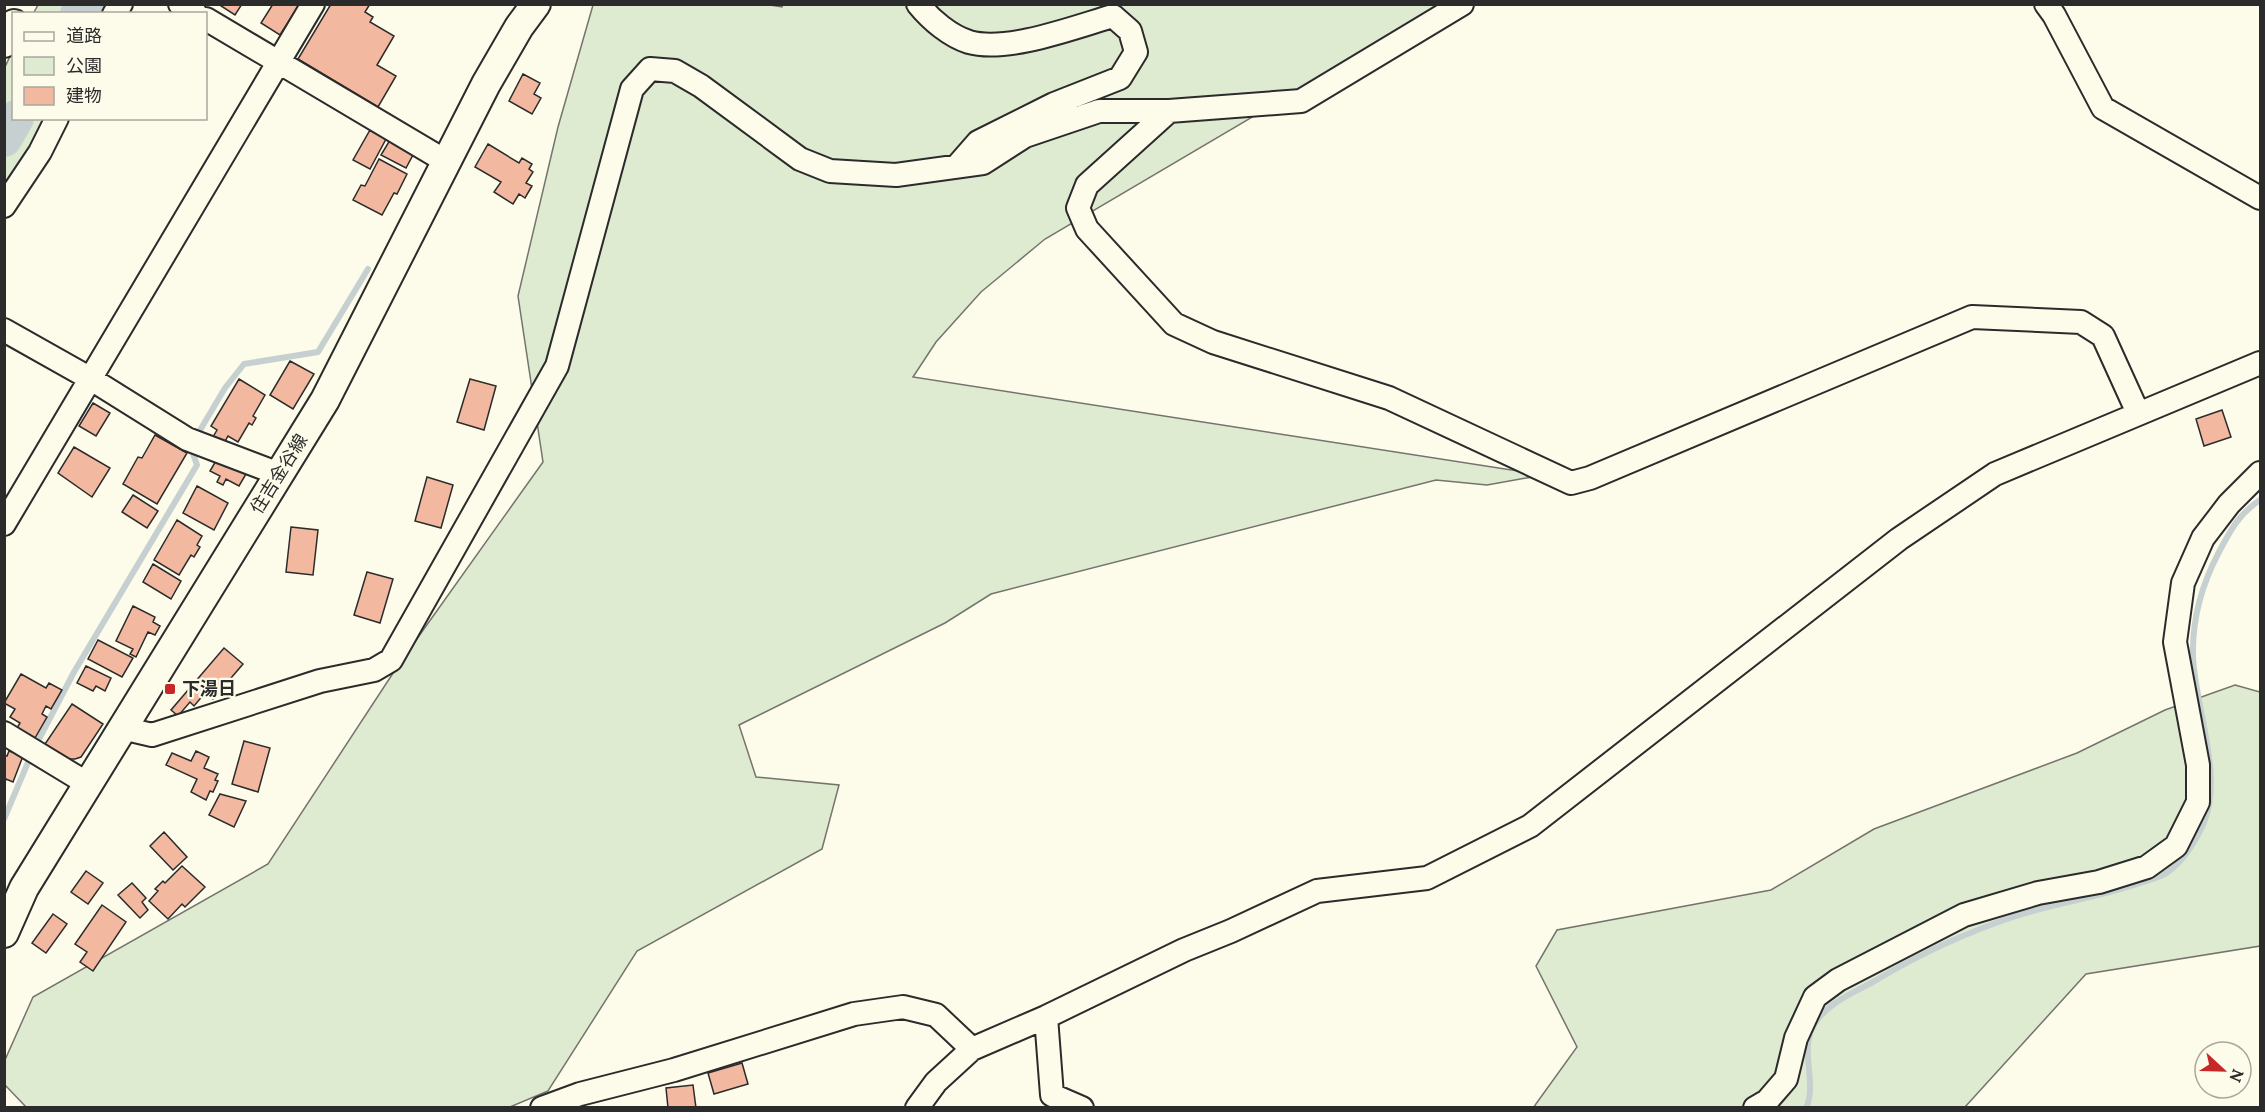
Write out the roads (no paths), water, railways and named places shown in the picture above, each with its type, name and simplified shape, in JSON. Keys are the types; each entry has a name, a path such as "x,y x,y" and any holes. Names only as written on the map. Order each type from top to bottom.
{"main road":[{"name":"住吉金谷線","path":"4,933 24,888 325,400 486,84 519,27 536,4"},
{"path":"4,42 12,28"}],"street":[{"path":"180,4 193,12"},
{"path":"4,524 313,4"},
{"path":"918,4 946,31 970,42 998,44 1040,38 1113,16 1130,31 1136,52 1120,78 1054,104 978,142 957,166"},
{"path":"122,728 152,735 320,681 374,670 391,660 557,366 632,89 650,69 675,72 701,86 800,159 830,171 896,175 982,163 1025,136 1099,111 1169,111 1301,101 1462,4"},
{"path":"2046,4 2103,108 2260,198"},
{"path":"207,20 447,162"},
{"path":"1169,111 1087,185 1078,208 1087,229 1174,324 1213,342 1389,398 1571,483 1590,478 1972,317 2081,322 2103,336 2138,413"},
{"path":"4,206 40,152 56,120"},
{"path":"4,330 91,379 192,441 279,474"},
{"path":"917,1107 936,1082 972,1049 1046,1017 1184,950 1317,891 1427,878 1530,826 1899,539 1995,474 2260,363"},
{"path":"1755,1107 1767,1101 1786,1079 1796,1038 1815,997 1838,980 1964,915 2038,893 2099,882 2147,867 2176,846 2198,802 2198,765 2175,642 2183,583 2203,538 2229,504 2260,473"},
{"path":"4,733 88,784"},
{"path":"542,1107 580,1094 674,1070 854,1014 903,1007 936,1015 972,1049"},
{"path":"1046,1017 1052,1095 1082,1107"}],"waterway":[{"path":"80,12 86,4"},
{"path":"4,139 15,120"},
{"path":"196,437 225,388 244,364 318,352 368,269"},
{"path":"38,741 74,672 197,465 192,451 193,447"},
{"path":"1806,1108 1810,1088 1808,1054 1810,1033 1820,1016 1834,1004 1907,963 1961,937 2032,911 2112,892 2159,877 2178,864 2186,854 2199,833 2207,813 2211,792 2208,746 2193,656 2196,615 2213,564 2228,536 2241,517 2260,500"},
{"path":"4,819 29,760"}],"place":[{"name":"下湯日","path":"170,689"}]}
